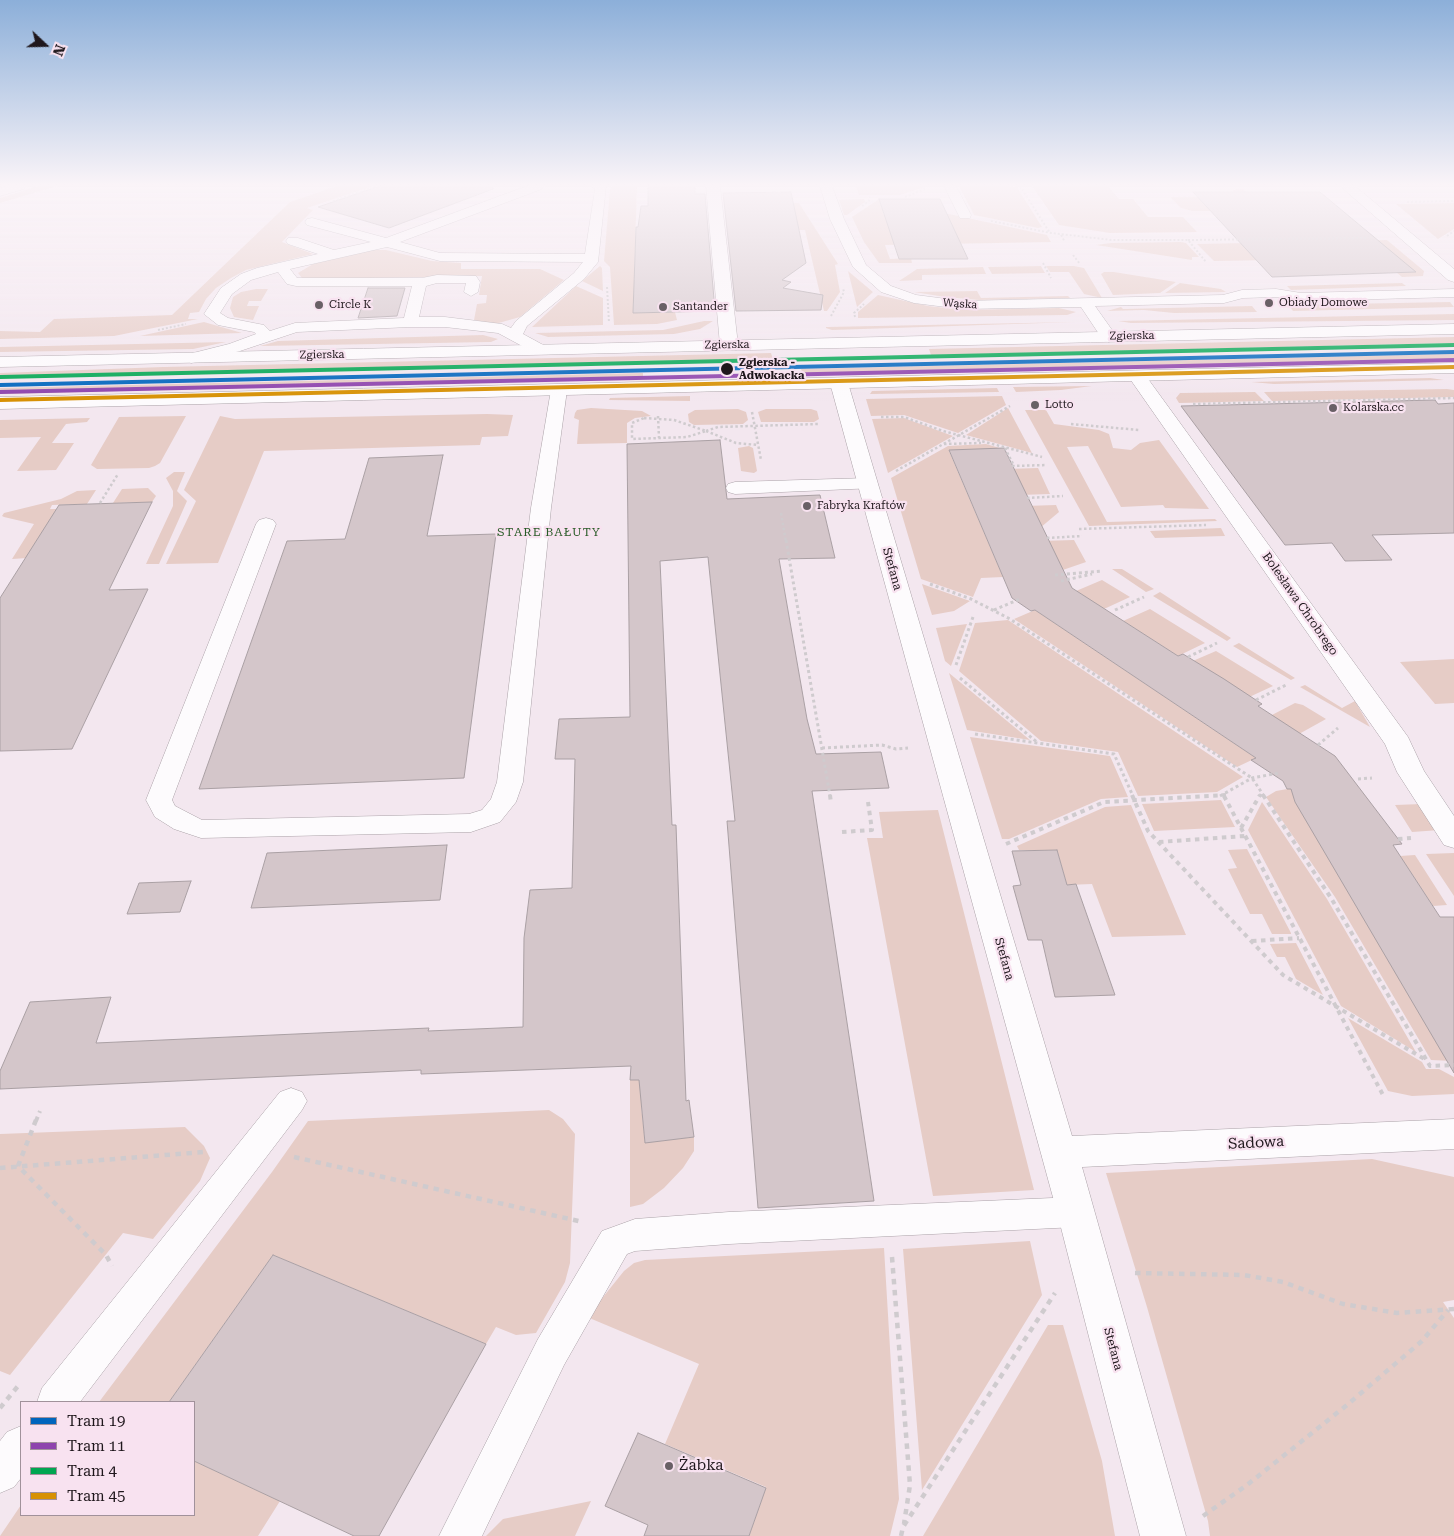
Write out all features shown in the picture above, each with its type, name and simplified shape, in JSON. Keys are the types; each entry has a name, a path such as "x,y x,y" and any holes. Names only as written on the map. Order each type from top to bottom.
{"main road":[{"path":"720,258 729,345"},
{"path":"1431,258 1454,277"},
{"name":"Zgierska","path":"0,362 1454,329"},
{"path":"0,403 1454,368"},
{"name":"Bolesława Chrobrego","path":"1137,376 1398,743 1411,772 1454,838"},
{"name":"Stefana","path":"839,383 880,478 958,740 1058,1152 1076,1212 1163,1536"},
{"name":"Sadowa","path":"1058,1152 1454,1134"}],"lane":[{"path":"259,340 265,335 258,328 223,322 215,317 213,310 226,291 246,277 282,266 321,258"},
{"path":"446,258 591,260"},
{"name":"Wąska","path":"856,258 860,267 871,278 892,292 914,298 962,305 1224,299 1242,294 1261,293 1301,297 1454,293"},
{"path":"515,335 516,329 579,276 591,260"},
{"path":"282,266 292,281 296,282"},
{"path":"226,291 296,282 416,281 421,283 437,279 471,279 473,282 471,292"},
{"path":"410,322 421,283"},
{"path":"1085,302 1109,337"},
{"path":"450,322 462,317 467,309"},
{"path":"191,358 259,340 295,328 315,325 410,322 450,322 502,329 541,350"},
{"path":"266,524 159,800 164,811 183,823 201,829 471,823 491,816 502,802 510,782 541,508 559,390"},
{"path":"735,488 880,478"},
{"path":"57,1401 291,1101"},
{"path":"460,1536 551,1352 615,1242 634,1235 729,1228 1076,1212"},
{"path":"0,1473 20,1447"}],"path":[{"path":"1075,258 1080,264"},
{"path":"1202,258 1206,262"},
{"path":"591,260 606,267 610,327"},
{"path":"1043,263 1053,283"},
{"path":"150,331 215,317"},
{"path":"1184,404 1454,398"},
{"path":"880,478 944,444 1014,403"},
{"path":"659,408 659,438"},
{"path":"758,445 736,442 706,431 674,420 658,417 636,420 632,424 632,439 687,438 706,431 718,427 827,423"},
{"path":"876,418 904,417 986,443 1042,457"},
{"path":"1071,424 1146,430"},
{"path":"944,444 986,443"},
{"path":"1005,448 1013,466 1047,465"},
{"path":"100,504 118,474"},
{"path":"1027,498 1063,496"},
{"path":"781,511 831,804"},
{"path":"1079,529 1242,523"},
{"path":"1047,538 1082,536"},
{"path":"1055,576 1102,571 1061,581"},
{"path":"924,583 972,599 993,610 1252,778 1331,898 1430,1066 1454,1065"},
{"path":"1115,610 1144,597"},
{"path":"993,610 1020,600"},
{"path":"974,617 953,672 1038,743"},
{"path":"1188,657 1217,642"},
{"path":"1256,700 1286,686"},
{"path":"1318,745 1338,728"},
{"path":"822,748 882,745 896,749 958,740 1038,743 1114,754 1148,831 1283,975 1428,1062"},
{"path":"1005,844 1104,802 1224,796 1252,778 1278,773"},
{"path":"1358,779 1372,778"},
{"path":"1241,828 1261,794"},
{"path":"1224,796 1383,1095"},
{"path":"842,832 872,830 868,802"},
{"path":"1159,842 1245,836"},
{"path":"1398,839 1411,838"},
{"path":"1252,941 1299,938"},
{"path":"18,1166 40,1111"},
{"path":"0,1168 253,1150 285,1154 589,1223"},
{"path":"18,1166 106,1255 114,1269"},
{"path":"889,1221 910,1484 901,1536"},
{"path":"903,1528 1064,1278 1093,1275 1191,1273 1244,1275 1283,1282 1344,1304 1397,1313 1451,1310"},
{"path":"1194,1522 1247,1485 1347,1405 1422,1341 1451,1310"},
{"path":"0,1408 25,1377"}],"shaded area":[{"path":"232,258 298,258 246,270 231,278 216,288 206,299 199,312 190,313 188,319 198,319 114,336 0,339 0,331 40,332 54,319 172,315"},
{"path":"340,258 418,258 432,261 461,263 461,269 540,269 564,280 520,317 495,324 474,320 477,304 486,303 487,295 479,295 482,276 302,278 298,273 313,264"},
{"path":"604,258 635,258 634,280 642,280 644,303 633,303 633,313 675,312 677,320 657,324 614,325 610,267 604,261"},
{"path":"811,258 834,258 838,264 835,265 840,292 827,311 824,311"},
{"path":"875,258 911,258 912,263 879,263"},
{"path":"1177,258 1192,258 1192,260"},
{"path":"1211,258 1408,258 1424,271 1423,276 1402,277 1396,272 1399,258 1214,261"},
{"path":"600,266 602,268 603,291 582,281"},
{"path":"1041,266 1045,273 992,274 988,267"},
{"path":"1046,266 1084,268 1102,298 1084,294 1069,272 1050,272"},
{"path":"983,267 986,274 922,275 922,280 899,281 917,269"},
{"path":"848,271 873,292 857,307"},
{"path":"1104,272 1176,282 1160,293 1113,295 1101,274"},
{"path":"1180,283 1221,289 1226,292 1165,293"},
{"path":"1402,283 1406,286 1291,290 1287,286"},
{"path":"576,286 603,298 603,325 532,327"},
{"path":"268,289 261,301 249,301 247,306 259,306 253,320 234,317 230,308 233,297 241,292"},
{"path":"977,291 981,298 1068,296 1070,298 979,300 914,292"},
{"path":"878,295 928,306 964,310 1059,308 1076,312 1067,315 858,318 858,312"},
{"path":"1450,302 1454,307 1293,311 1288,305"},
{"path":"1252,306 1257,312 1174,313 1144,310 1107,311 1121,307 1123,309"},
{"path":"1454,314 1454,320 1131,323 1118,321"},
{"path":"704,321 713,321 700,329 674,334 548,337 535,333 663,330"},
{"path":"204,322 242,333 140,336"},
{"path":"1075,322 832,330 826,328 826,327"},
{"path":"483,335 498,339 491,342 260,346 278,341"},
{"path":"1454,337 1454,343 931,355 929,349"},
{"path":"226,342 193,349 0,352 0,347"},
{"path":"771,353 773,359 0,376 0,373 163,367"},
{"path":"1454,354 1454,359 803,375 801,369"},
{"path":"643,373 643,378 0,394 0,388"},
{"path":"1430,378 1444,380 1274,384 1251,382"},
{"path":"1092,386 1061,390 1016,392 1013,387"},
{"path":"997,388 999,392 870,394 872,391"},
{"path":"1454,390 1454,397 1272,401 1264,392"},
{"path":"1255,392 1264,401 1179,403 1176,398 1180,393"},
{"path":"690,396 690,401 609,400 610,398"},
{"path":"1002,396 1006,405 958,433 904,415 871,416 866,399"},
{"path":"591,408 642,411 651,416 635,418 627,423 627,443 577,444 579,420 574,418 575,413 577,410"},
{"path":"1008,408 1032,453 966,435"},
{"path":"738,409 746,412 748,420 743,424 694,425 689,422 688,414 695,410"},
{"path":"766,409 811,409 817,411 819,419 814,422 761,422 758,412"},
{"path":"1025,410 1046,410 1054,424 1099,430 1109,434 1113,448 1131,450 1140,443 1159,440 1209,509 1165,508 1163,505 1121,507 1088,446 1067,447 1107,522 1215,519 1217,521 1089,526"},
{"path":"513,415 508,436 482,437 480,445 264,451 218,563 166,564 196,501 184,490 220,416 235,419"},
{"path":"186,416 160,463 155,466 149,468 97,469 91,465 119,417"},
{"path":"90,418 87,422 66,424 52,443 74,443 56,470 17,471 41,437 0,438 0,420"},
{"path":"904,418 953,436 888,473 872,419"},
{"path":"986,444 1003,449 949,451 1003,577 981,578 973,597 921,579 891,478 948,446"},
{"path":"749,446 753,448 757,471 754,473 741,471 738,448"},
{"path":"1038,468 1050,494 1019,495 1007,469"},
{"path":"174,472 185,472 177,491 187,501 159,564 146,564 173,506 173,491 166,478"},
{"path":"148,488 156,496 152,502 113,503 122,489"},
{"path":"96,490 87,504 52,505 50,509 57,509 27,558 12,559 34,524 4,517 2,516 4,513 61,499 77,491"},
{"path":"1056,505 1059,512 1040,528 1025,506"},
{"path":"1221,528 1225,536 1155,538 1150,531"},
{"path":"1074,540 1086,562 1057,572 1041,541"},
{"path":"1112,569 1122,569 1154,589 1146,592"},
{"path":"1102,580 1130,597 1104,609 1076,591"},
{"path":"922,584 970,601 954,611 932,615"},
{"path":"1160,592 1231,638 1227,641 1153,596"},
{"path":"1150,609 1205,643 1178,656 1123,621"},
{"path":"1035,610 1256,758 1237,767 1014,619"},
{"path":"1008,620 1243,777 1217,792 1138,796 1118,752 1041,741 959,671 975,623"},
{"path":"967,624 951,666 945,661 936,628"},
{"path":"1239,643 1295,678 1291,680 1233,646"},
{"path":"1216,651 1273,686 1245,699 1188,663"},
{"path":"1454,659 1454,703 1435,704 1400,662"},
{"path":"949,673 1030,740 967,730"},
{"path":"1305,685 1342,708 1355,701 1370,727 1300,687"},
{"path":"1295,703 1303,705 1326,719 1299,734 1270,716"},
{"path":"970,737 1110,756 1128,797 1101,799 1009,839 1002,839"},
{"path":"1293,788 1295,802 1301,802 1454,1061 1431,1060 1335,897 1266,797 1276,791"},
{"path":"1221,800 1235,827 1154,831 1142,804"},
{"path":"1262,802 1327,899 1416,1052 1341,1006 1248,830"},
{"path":"1422,804 1440,830 1412,832 1395,805"},
{"path":"1131,805 1186,935 1112,937 1092,884 1067,885 1057,850 1019,850 1017,846 1105,807"},
{"path":"938,810 1034,1190 933,1196 867,838 883,838 879,812"},
{"path":"1247,849 1291,934 1272,934 1262,914 1250,914 1228,869 1237,868 1228,850"},
{"path":"1454,853 1454,896 1426,854"},
{"path":"1415,855 1447,905 1433,906 1400,856"},
{"path":"1296,943 1323,995 1296,979 1285,957 1277,957 1270,944"},
{"path":"1348,1018 1422,1062 1426,1069 1439,1069 1454,1077 1454,1094 1412,1096 1388,1091"},
{"path":"685,1079 685,1101 641,1105 645,1142 694,1137 694,1151 683,1168 664,1188 643,1204 630,1207 630,1080"},
{"path":"549,1110 563,1119 575,1134 570,1263 565,1282 536,1333 516,1335 496,1327 486,1344 273,1255 170,1401 100,1401 272,1172 308,1121"},
{"path":"185,1127 204,1146 210,1158 200,1181 153,1239 123,1233 10,1375 0,1371 0,1134"},
{"path":"1372,1159 1454,1177 1454,1300 1443,1302 1454,1318 1454,1536 1210,1536 1208,1521 1147,1307 1106,1173"},
{"path":"1030,1241 1042,1295 922,1490 903,1249"},
{"path":"884,1248 899,1499 890,1536 749,1536 766,1487 665,1444 699,1364 587,1317 624,1271 634,1263 645,1260"},
{"path":"1048,1325 1063,1325 1102,1461 1115,1536 923,1536"},
{"path":"195,1461 280,1501 258,1536 0,1536 20,1506 20,1516 195,1516"},
{"path":"591,1501 575,1536 486,1536 503,1519"}],"building":[{"path":"635,258 710,258 715,311 633,313"},
{"path":"730,258 805,258 806,263 782,280 791,282 783,288 823,295 821,310 736,311"},
{"path":"899,258 968,259 899,259"},
{"path":"1254,258 1399,258 1416,272 1272,277"},
{"name":"Circle K","path":"368,288 405,288 397,316 358,318"},
{"path":"1435,400 1438,404 1454,403 1454,533 1372,535 1392,560 1345,561 1332,543 1285,545 1181,406"},
{"path":"720,440 727,499 820,495 835,558 779,559 807,719 816,754 881,752 889,788 812,791 874,1201 758,1208 727,821 735,821 708,557 660,561 672,825 676,825 686,1101 689,1100 694,1137 645,1143 639,1080 630,1080 631,1066 421,1074 421,1070 0,1089 0,1071 30,1002 111,997 96,1043 429,1028 428,1031 523,1027 524,938 530,890 572,888 575,759 555,759 559,719 630,717 627,444"},
{"path":"1004,448 1072,588 1178,656 1183,654 1224,679 1262,704 1258,706 1335,756 1402,844 1393,845 1440,917 1454,917 1454,1073 1295,802 1291,789 1287,789 1283,781 1251,760 1256,758 1035,610 1031,611 1012,598 949,450"},
{"path":"443,455 427,536 496,534 464,778 199,789 287,541 345,539 369,458"},
{"path":"152,502 109,590 148,589 72,749 0,751 0,598 59,505"},
{"path":"447,845 440,900 251,908 267,853"},
{"path":"1057,850 1067,885 1076,884 1115,995 1055,997 1042,940 1028,940 1013,886 1021,885 1012,851"},
{"path":"191,881 180,912 127,914 139,883"},
{"path":"273,1255 486,1344 379,1536 354,1536 195,1461 195,1401 170,1401"},
{"name":"Żabka","path":"638,1433 766,1488 749,1536 644,1536 648,1525 605,1506"}],"tram line":[{"name":"4","path":"0,377 1454,345"},
{"name":"19","path":"0,385 1454,352"},
{"name":"11","path":"0,392 1454,360"},
{"name":"45","path":"0,400 1454,367"}],"place":[{"name":"Obiady Domowe","path":"1269,303"},
{"name":"Circle K","path":"319,305"},
{"name":"Santander","path":"663,307"},
{"name":"Zgierska - Adwokacka","path":"727,369"},
{"name":"Lotto","path":"1035,405"},
{"name":"Kolarska.cc","path":"1333,408"},
{"name":"Fabryka Kraftów","path":"807,506"},
{"name":"Żabka","path":"669,1466"}],"district":[{"name":"STARE BAŁUTY","path":"549,532"}]}
